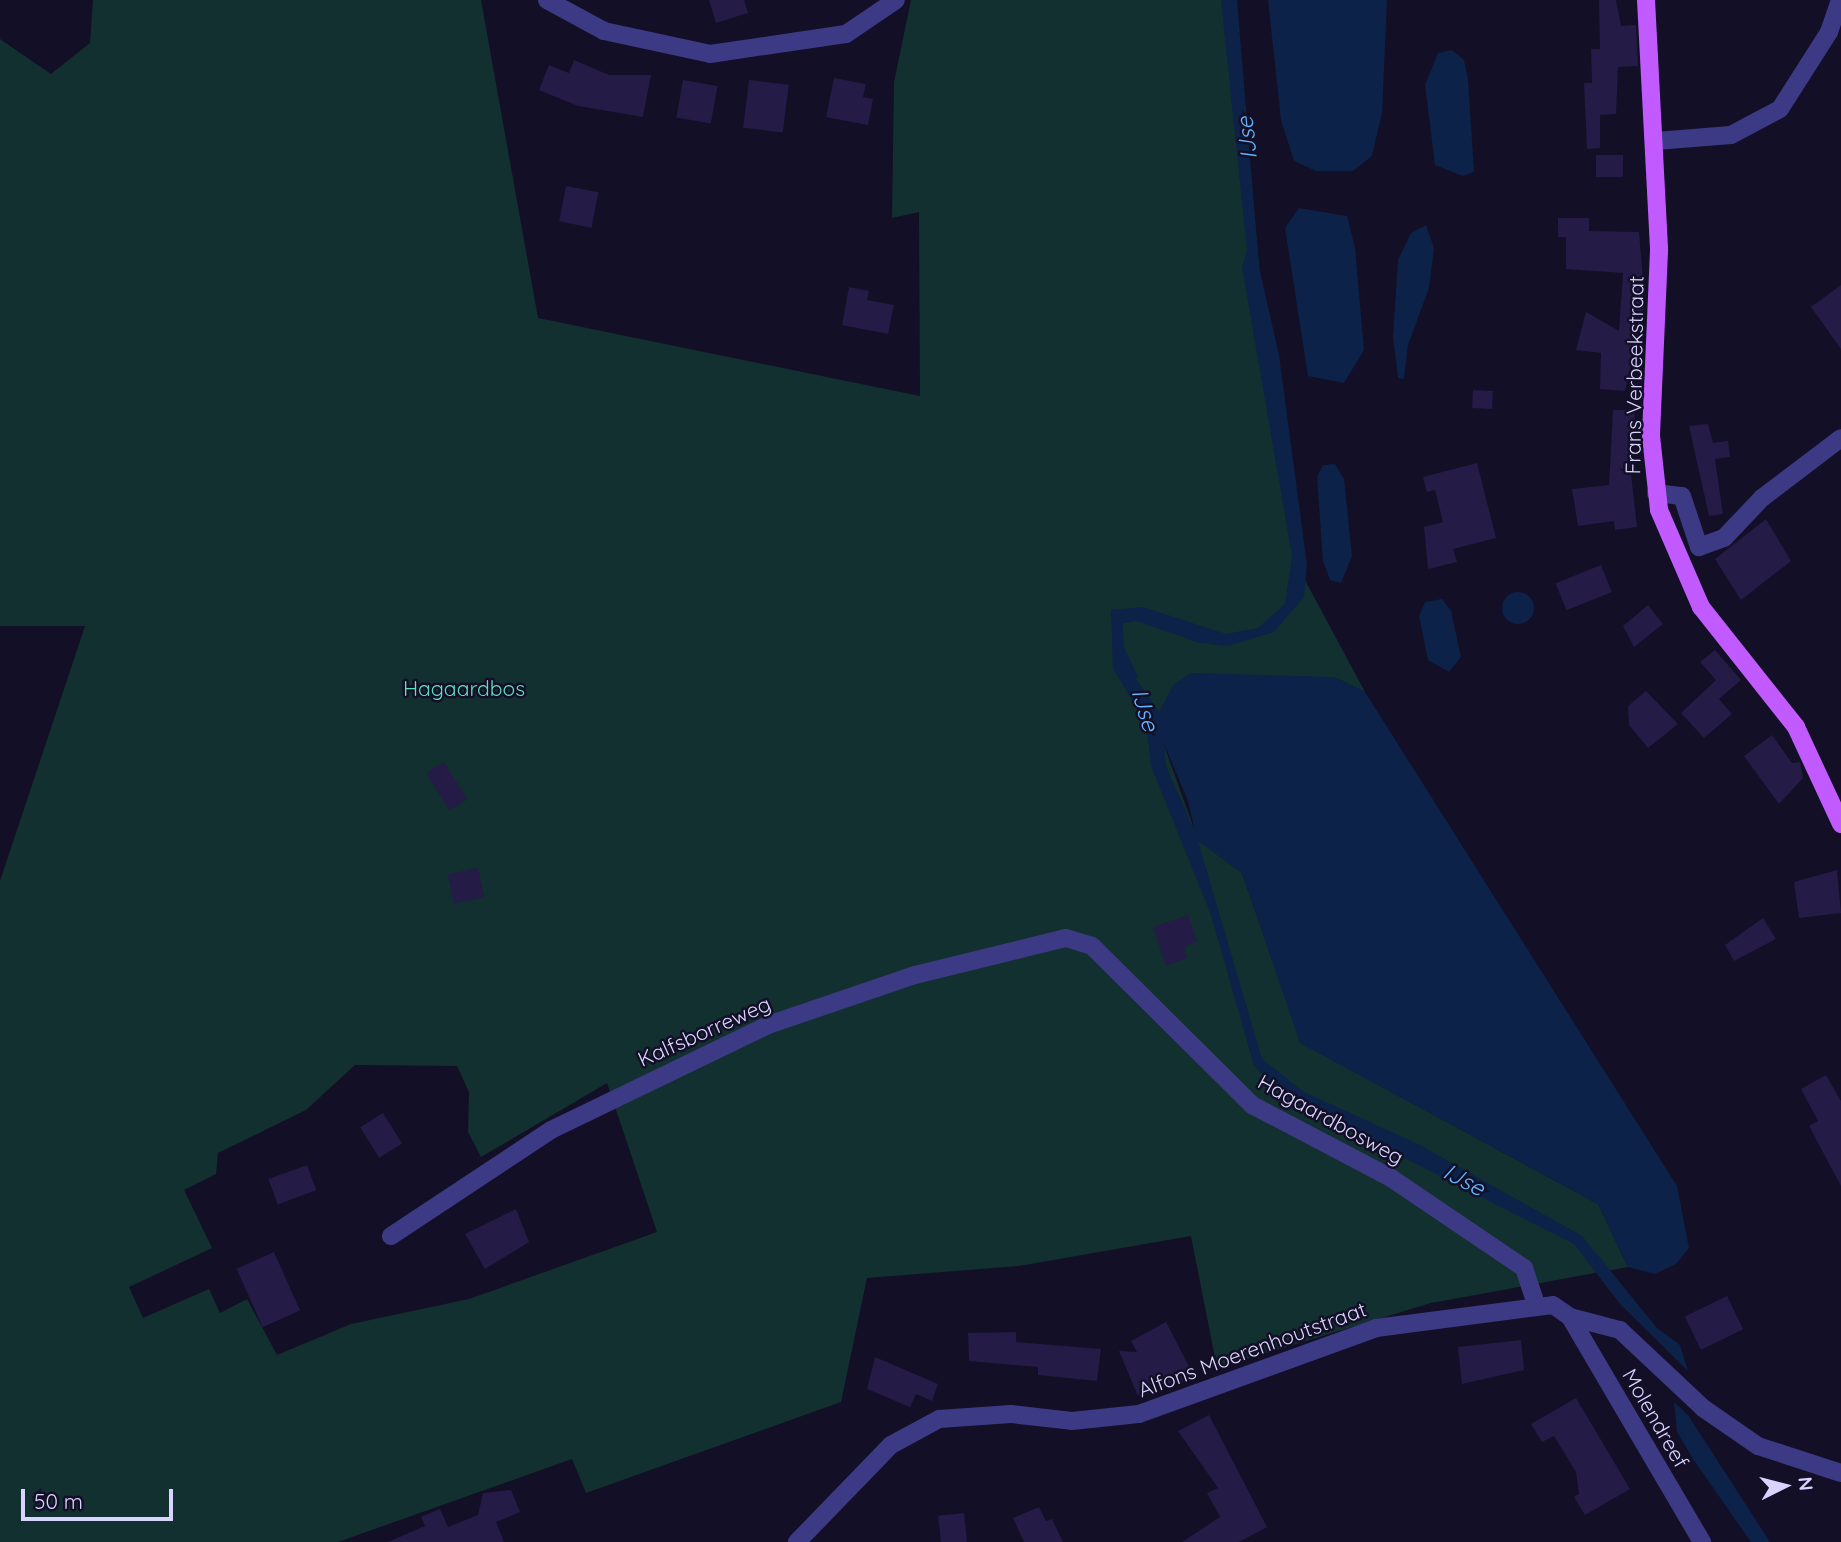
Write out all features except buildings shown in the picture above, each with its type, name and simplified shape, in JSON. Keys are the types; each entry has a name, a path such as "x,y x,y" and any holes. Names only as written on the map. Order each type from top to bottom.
{"main road":[{"name":"Frans Verbeekstraat","path":"1646,0 1656,141 1656,493 1668,543 1701,607 1796,727 1841,824"}],"street":[{"path":"547,0 604,31 710,54 846,34 896,0"},
{"path":"1656,141 1731,135 1780,109 1829,32 1840,0"},
{"path":"1656,493 1682,496 1699,547 1724,538 1762,498 1841,438"},
{"name":"Kalfsborreweg","path":"391,1236 551,1130 768,1025 915,975 1066,938"},
{"name":"Hagaardbosweg","path":"1066,938 1092,946 1252,1105 1391,1178 1524,1268 1537,1307"},
{"name":"Alfons Moerenhoutstraat","path":"797,1542 891,1445 939,1419 1012,1414 1072,1421 1139,1413 1376,1328 1537,1307 1559,1307 1570,1317 1620,1330 1703,1408 1758,1446 1841,1473"},
{"name":"Molendreef","path":"1570,1317 1702,1542"}],"green space":[{"name":"Hagaardbos","path":"93,0 481,0 538,318 920,396 919,212 892,218 894,82 911,0 1234,0 1266,337 1298,567 1365,692 1334,677 1159,731 1198,840 1242,873 1301,1043 1598,1204 1628,1267 1431,1303 1217,1368 1191,1236 1019,1266 867,1278 841,1402 586,1493 572,1459 338,1542 0,1542 0,881 85,626 0,626 0,39 51,74 90,43","holes":["355,1065 457,1066 469,1092 468,1132 481,1157 607,1083 657,1232 469,1299 351,1324 277,1355 247,1299 220,1313 209,1289 143,1318 129,1287 212,1248 184,1190 216,1174 218,1153 306,1110"]}],"water":[{"path":"1221,0 1237,0 1259,267 1279,355 1307,565 1304,597 1274,632 1228,646 1200,643 1122,616 1125,663 1159,712 1174,684 1191,673 1334,677 1365,692 1677,1186 1689,1248 1676,1264 1655,1274 1628,1267 1598,1204 1300,1043 1242,873 1198,841 1262,1059 1304,1092 1418,1144 1582,1236 1657,1328 1680,1345 1688,1371 1620,1304 1574,1244 1290,1100 1254,1066 1211,915 1151,766 1146,724 1113,668 1111,610 1143,607 1226,634 1258,628 1285,604 1292,556 1242,267 1247,250","holes":["1164,744 1188,801 1195,832 1166,766"]},
{"path":"1268,0 1387,0 1382,113 1372,156 1353,171 1316,171 1294,161 1281,120"},
{"path":"1452,50 1464,60 1468,79 1474,172 1463,176 1435,165 1425,85 1438,53"},
{"path":"1299,208 1347,216 1355,247 1364,350 1344,383 1308,376 1285,228"},
{"path":"1426,225 1434,248 1429,288 1408,345 1404,379 1398,378 1393,337 1398,260 1411,233"},
{"path":"1335,464 1344,479 1352,556 1341,583 1330,580 1323,561 1317,477 1323,465"},
{"path":"1518,592 1529,597 1534,608 1529,619 1518,624 1507,619 1502,608 1507,597"},
{"path":"1442,599 1451,611 1461,657 1449,672 1428,660 1419,616 1425,602"},
{"path":"1674,1402 1688,1415 1770,1542 1751,1542 1693,1459 1677,1432"}],"waterway":[{"name":"IJse","path":"1120,621 1144,616"},
{"name":"IJse","path":"1121,648 1134,676"},
{"name":"IJse","path":"1599,1261 1626,1296"}]}
